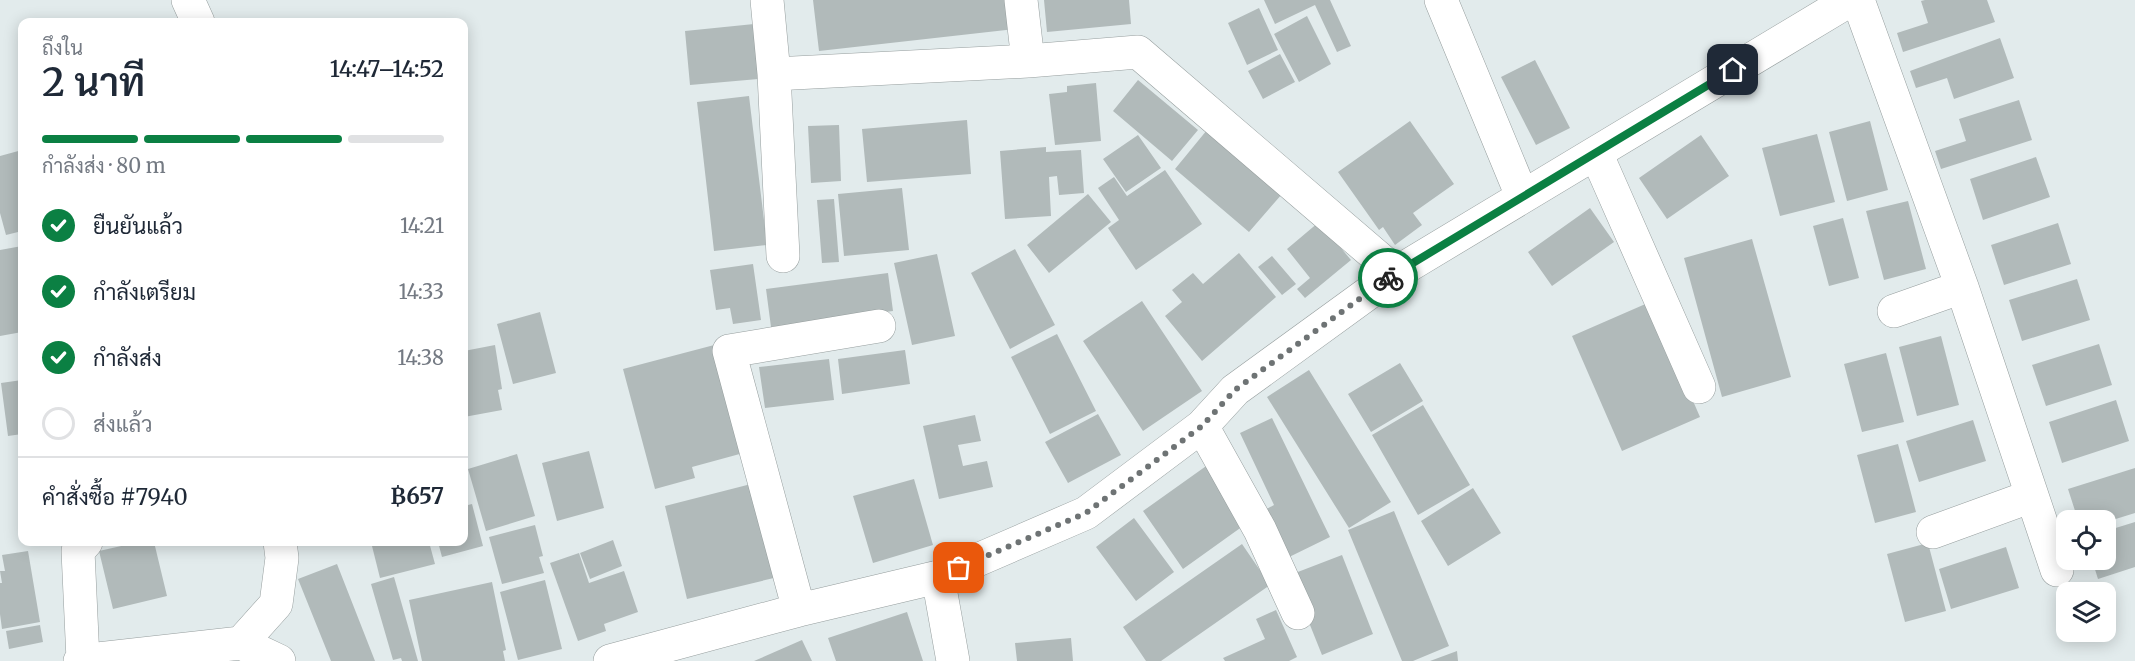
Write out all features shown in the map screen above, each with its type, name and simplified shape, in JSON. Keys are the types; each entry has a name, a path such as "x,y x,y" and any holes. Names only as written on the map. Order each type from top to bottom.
{"street":[{"path":"188,0 196,18"},
{"path":"767,0 774,74 783,256"},
{"path":"1021,0 1028,61"},
{"path":"1441,0 1522,196"},
{"path":"610,661 799,610 938,577 1086,513 1202,426 1235,390 1396,273 1850,0"},
{"path":"1858,0 1962,287 2056,567"},
{"path":"774,74 1028,61 1137,52 1396,273"},
{"path":"1596,153 1699,387"},
{"path":"1894,311 1962,287"},
{"path":"799,610 729,351 879,326"},
{"path":"1202,426 1260,530 1298,613"},
{"path":"1933,532 2032,496"},
{"path":"82,546 78,551 81,661 241,644 279,661"},
{"path":"241,644 276,604 282,558 280,546"},
{"path":"938,577 953,661"}],"building":[{"path":"813,0 1012,0 1015,29 819,51"},
{"path":"1044,0 1129,0 1131,24 1047,32"},
{"path":"1264,0 1330,0 1351,46 1337,52 1315,5 1275,24"},
{"path":"1987,0 1995,22 1903,52 1897,33 1928,23 1921,1"},
{"path":"1259,8 1278,50 1247,65 1228,23"},
{"path":"1307,16 1331,64 1299,82 1274,34"},
{"path":"765,23 770,78 690,85 685,31"},
{"path":"2000,38 2014,78 1954,99 1947,78 1916,88 1910,71"},
{"path":"1280,54 1295,82 1263,99 1248,71"},
{"path":"1535,60 1570,128 1536,145 1501,77"},
{"path":"1138,80 1198,130 1172,161 1113,111"},
{"path":"1096,83 1101,141 1055,145 1049,94 1067,92 1067,86"},
{"path":"749,96 767,245 714,251 697,102"},
{"path":"2019,100 2032,140 1941,169 1935,151 1966,141 1959,119"},
{"path":"967,120 971,174 867,182 862,129"},
{"path":"1410,121 1454,184 1413,213 1422,225 1395,245 1383,227 1379,230 1338,172"},
{"path":"1870,121 1888,190 1847,201 1829,132"},
{"path":"839,125 841,181 811,183 808,126"},
{"path":"1207,130 1282,194 1249,232 1175,169"},
{"path":"1817,134 1835,202 1780,216 1762,148"},
{"path":"1138,135 1161,168 1126,192 1103,159"},
{"path":"1701,135 1729,176 1667,219 1639,178"},
{"path":"1046,147 1046,152 1081,150 1084,193 1059,195 1057,176 1049,177 1051,216 1005,219 1000,151"},
{"path":"18,151 18,232 6,235 0,213 0,156"},
{"path":"2036,157 2050,197 1983,220 1970,179"},
{"path":"1165,170 1202,224 1136,270 1108,228 1119,220 1098,188 1114,177 1127,196"},
{"path":"902,188 909,250 844,256 838,194"},
{"path":"1088,194 1111,222 1049,273 1027,245"},
{"path":"834,199 839,262 822,263 817,200"},
{"path":"1908,201 1926,269 1884,280 1866,211"},
{"path":"1590,208 1614,242 1552,286 1528,252"},
{"path":"1843,218 1859,278 1829,286 1813,226"},
{"path":"1319,222 1351,260 1305,298 1297,289 1310,278 1287,249"},
{"path":"2058,223 2071,264 2004,285 1991,245"},
{"path":"1752,239 1791,377 1722,397 1684,258"},
{"path":"18,247 18,333 0,336 0,250"},
{"path":"1015,249 1055,325 1010,349 971,273"},
{"path":"1239,253 1276,297 1202,361 1165,316 1182,302 1172,290 1193,273 1203,284"},
{"path":"937,254 955,336 912,345 894,263"},
{"path":"1272,256 1296,284 1282,295 1258,267"},
{"path":"753,264 761,320 733,324 730,308 716,310 710,270"},
{"path":"888,273 893,311 771,327 766,289"},
{"path":"2077,279 2090,320 2022,341 2009,300"},
{"path":"1142,301 1202,391 1143,431 1083,341"},
{"path":"1650,302 1700,417 1622,451 1572,336"},
{"path":"540,312 556,373 513,384 497,324"},
{"path":"1057,334 1096,411 1050,434 1011,357"},
{"path":"1941,336 1959,405 1917,416 1899,347"},
{"path":"718,344 747,452 692,467 695,478 655,489 623,369"},
{"path":"2099,344 2112,385 2046,406 2032,365"},
{"path":"495,345 502,389 498,390 502,410 468,416 468,350"},
{"path":"905,350 910,384 842,394 838,359"},
{"path":"1886,353 1904,422 1862,432 1844,364"},
{"path":"829,359 834,400 765,408 759,367"},
{"path":"1400,363 1423,401 1371,432 1348,394"},
{"path":"1309,370 1391,502 1349,528 1267,397"},
{"path":"18,381 18,435 8,436 1,383"},
{"path":"2116,400 2129,441 2062,463 2049,422"},
{"path":"1423,405 1470,485 1418,515 1372,435"},
{"path":"1098,414 1121,455 1068,483 1045,442"},
{"path":"975,415 981,441 958,445 963,466 987,461 993,487 939,499 923,426"},
{"path":"1272,418 1330,537 1283,560 1261,512 1274,505 1240,433"},
{"path":"1973,420 1986,461 1919,482 1906,441"},
{"path":"1898,444 1916,512 1875,523 1857,455"},
{"path":"589,451 604,508 557,521 542,463"},
{"path":"517,454 535,516 486,531 468,469"},
{"path":"1209,464 1250,521 1183,569 1143,511"},
{"path":"2135,468 2135,513 2116,519 2116,510 2075,510 2068,489"},
{"path":"914,479 933,545 873,563 853,496"},
{"path":"755,483 778,577 687,599 665,506"},
{"path":"1473,488 1501,533 1448,566 1421,521"},
{"path":"472,504 483,546 442,557 439,546 468,546 468,505"},
{"path":"1394,511 1449,646 1413,661 1402,661 1348,530"},
{"path":"1134,518 1174,572 1136,601 1096,547"},
{"path":"2135,522 2135,567 2098,579 2095,570 2116,570 2116,528"},
{"path":"535,525 543,556 539,557 544,573 502,584 489,537"},
{"path":"613,540 622,566 590,579 580,553"},
{"path":"1928,543 1946,611 1905,622 1887,554"},
{"path":"1242,544 1270,585 1161,661 1146,661 1123,627"},
{"path":"121,546 155,546 167,596 113,609 99,551"},
{"path":"372,546 430,546 435,564 380,578"},
{"path":"2006,547 2019,588 1951,609 1939,569"},
{"path":"28,551 40,622 2,629 0,571 5,571 2,555"},
{"path":"579,553 589,583 624,571 638,612 604,624 606,631 578,641 550,563"},
{"path":"1342,555 1373,634 1322,655 1290,575"},
{"path":"337,564 375,661 331,661 298,579"},
{"path":"394,577 418,661 402,661 401,658 393,660 371,584"},
{"path":"545,580 562,649 518,660 500,592"},
{"path":"492,582 506,650 503,651 505,661 422,661 409,600"},
{"path":"1276,610 1297,657 1289,661 1225,661 1223,658 1265,639 1256,619"},
{"path":"907,612 923,661 836,661 828,638"},
{"path":"40,625 43,642 9,649 6,631"},
{"path":"1071,638 1073,661 1017,661 1015,643"},
{"path":"802,640 812,661 754,661"},
{"path":"1457,651 1458,661 1430,661"}],"way so far":[{"path":"959,568 1086,513 1202,426 1235,390 1388,278"}],"route":[{"path":"1388,278 1733,70"}]}
